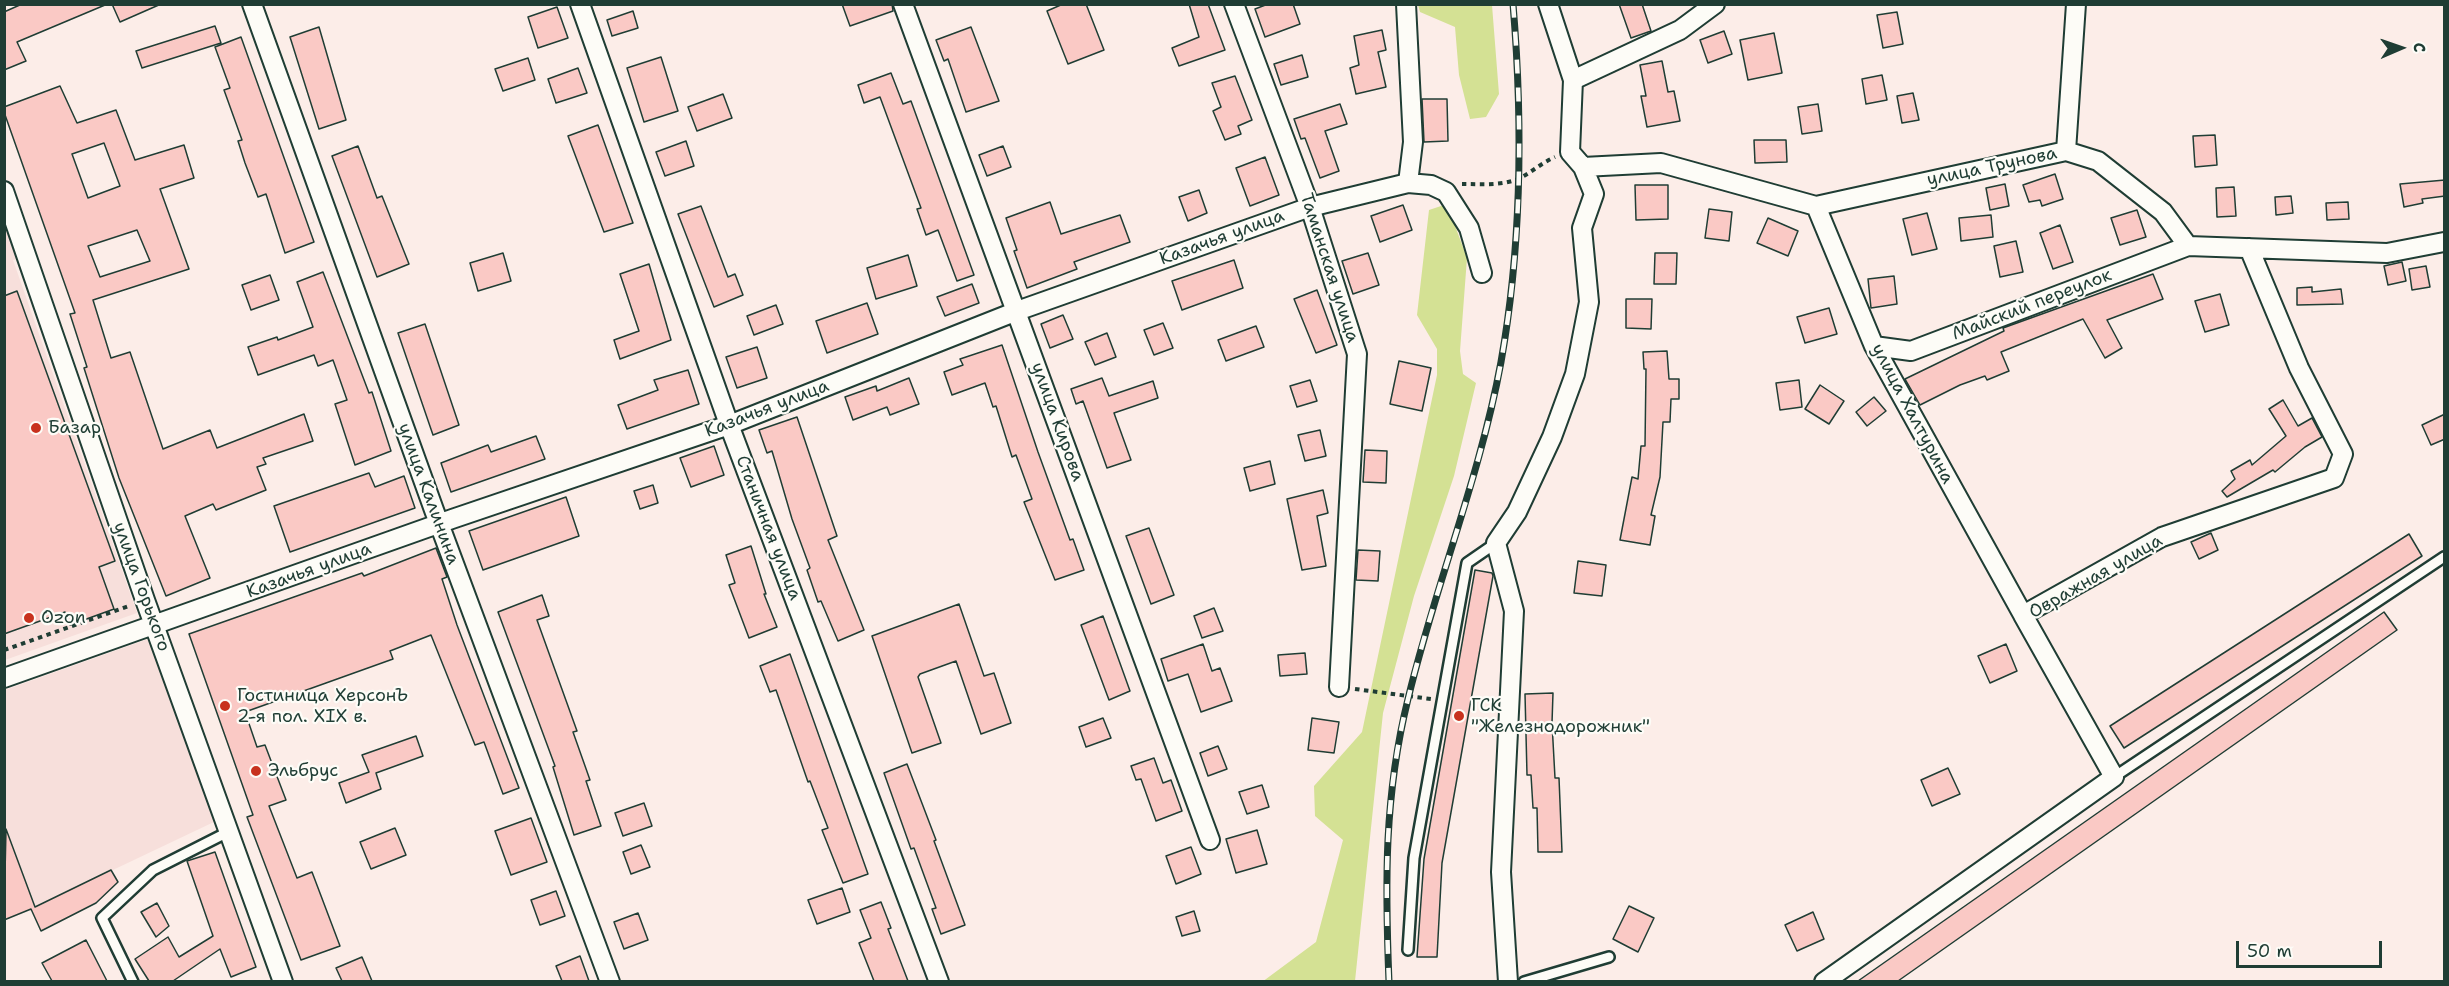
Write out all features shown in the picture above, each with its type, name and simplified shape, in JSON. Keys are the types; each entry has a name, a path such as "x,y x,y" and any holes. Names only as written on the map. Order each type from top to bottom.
{"street":[{"name":"улица Калинина","path":"252,4 439,524 610,981"},
{"name":"Станичная улица","path":"580,4 729,425 939,981"},
{"name":"улица Кирова","path":"903,4 1210,840"},
{"name":"Таманская улица","path":"1234,4 1310,207 1357,354 1339,687"},
{"path":"1406,4 1413,142 1408,183"},
{"path":"1548,4 1573,80 1570,152 1583,167 1594,194"},
{"path":"1573,80 1680,30 1715,4"},
{"path":"2066,151 2076,4"},
{"name":"улица Трунова","path":"1583,167 1661,163 1816,206 2066,151 2098,161 2163,212 2188,246"},
{"path":"1508,981 1501,872 1514,611 1496,543 1517,512 1552,437 1575,374 1589,302 1582,228 1594,194 1614,165"},
{"name":"Казачья улица","path":"4,678 439,524 729,425 1017,311 1310,207 1408,183 1431,185 1446,192 1469,228 1482,273"},
{"name":"улица Горького","path":"6,199 155,626 283,981"},
{"name":"улица Халтурина","path":"1816,206 1874,346 2023,615"},
{"path":"2188,246 2387,253 2445,242"},
{"name":"Майский переулок","path":"1874,346 1911,351 2188,246"},
{"name":"Овражная улица","path":"2114,777 2023,615 2162,537 2334,478 2343,454 2299,368 2250,248"},
{"path":"1824,981 2114,777"}],"lane":[{"path":"1408,950 1414,858 1467,563 1496,543"},
{"path":"2114,777 2445,557"},
{"path":"133,981 102,918 153,870 230,831"},
{"path":"1524,981 1609,957"}],"path":[{"path":"1339,687 1443,701"}],"shaded area":[{"name":"Базар","path":"4,215 18,259 13,260 137,613 5,660"},
{"path":"151,638 216,821 35,907 14,850 5,862 5,690"}],"green space":[{"path":"1418,5 1492,5 1499,94 1486,117 1470,119 1459,75 1455,27 1420,12"},
{"path":"1447,204 1467,258 1460,351 1463,374 1476,383 1454,476 1414,596 1383,713 1355,981 1262,982 1316,942 1343,840 1315,816 1314,786 1362,732 1437,375 1437,349 1417,315 1429,210"}],"building":[{"path":"22,4 105,5 17,42 26,61 4,70 4,12"},
{"path":"112,4 161,4 120,22"},
{"path":"842,4 892,4 893,11 850,26"},
{"path":"1063,4 1086,4 1104,50 1068,64 1047,11"},
{"path":"1189,4 1208,4 1225,50 1179,66 1172,48 1199,37"},
{"path":"1268,4 1293,4 1300,24 1265,37 1255,9"},
{"path":"1619,4 1642,4 1651,31 1631,38"},
{"path":"557,7 568,38 538,48 528,17"},
{"path":"633,11 638,28 612,36 607,20"},
{"path":"1897,12 1903,44 1883,48 1877,15"},
{"path":"215,26 221,43 142,68 136,51"},
{"path":"319,27 346,120 319,129 290,37"},
{"path":"971,27 999,101 966,112 948,59 944,61 936,40"},
{"path":"1382,30 1386,50 1378,52 1386,87 1356,94 1350,68 1359,65 1354,36"},
{"path":"1724,31 1732,54 1708,63 1700,40"},
{"path":"1774,33 1782,73 1748,80 1740,40"},
{"path":"241,37 314,242 285,253 266,194 258,197 245,163 238,141 242,140 224,90 230,88 215,47"},
{"path":"1302,55 1308,77 1281,85 1274,64"},
{"path":"661,57 678,111 644,122 627,68"},
{"path":"528,58 535,80 503,91 495,69"},
{"path":"1662,61 1668,92 1674,91 1680,121 1647,127 1641,96 1646,96 1640,65"},
{"path":"578,68 587,93 556,103 548,79"},
{"path":"891,73 903,104 911,101 974,275 957,281 938,230 926,235 917,209 921,208 880,97 864,103 858,85"},
{"path":"1882,75 1887,100 1866,104 1862,79"},
{"path":"1235,76 1252,120 1238,126 1241,134 1225,140 1213,111 1221,107 1212,83"},
{"path":"60,86 77,123 116,110 135,160 184,145 194,178 160,189 189,269 93,300 111,358 130,352 163,449 210,430 217,448 304,414 313,441 263,458 266,464 257,467 266,490 216,510 213,504 185,516 210,578 166,596 119,478 84,368 87,367 70,314 75,313 4,107","holes":["104,143 120,186 88,198 72,154","137,230 150,261 100,277 88,246"]},
{"path":"1913,93 1919,120 1902,123 1897,96"},
{"path":"723,94 732,118 697,131 688,107"},
{"path":"1422,99 1447,99 1448,141 1424,142"},
{"path":"1340,104 1347,124 1325,131 1339,171 1320,178 1305,138 1301,139 1294,119"},
{"path":"1818,104 1822,131 1802,134 1798,107"},
{"path":"598,125 633,223 604,232 568,136"},
{"path":"2215,135 2217,165 2195,167 2193,136"},
{"path":"1754,140 1786,140 1787,162 1755,163"},
{"path":"686,141 694,166 665,176 656,152"},
{"path":"358,146 377,198 382,196 409,264 377,277 332,156"},
{"path":"1003,146 1011,167 987,176 979,155"},
{"path":"1265,157 1279,195 1250,206 1236,168"},
{"path":"2055,174 2063,199 2042,206 2040,200 2029,202 2023,185"},
{"path":"2445,180 2445,196 2422,199 2423,203 2404,207 2400,184"},
{"path":"2005,184 2009,206 1990,210 1986,188"},
{"path":"1635,185 1668,185 1668,219 1636,220"},
{"path":"2234,187 2236,216 2217,217 2216,188"},
{"path":"1199,190 1207,213 1188,221 1179,197"},
{"path":"2291,196 2293,213 2276,215 2275,197"},
{"path":"1050,202 1061,234 1120,215 1130,242 1074,262 1077,269 1027,288 1014,251 1017,250 1006,218"},
{"path":"2348,202 2349,219 2327,220 2326,203"},
{"path":"1403,205 1412,230 1380,242 1371,216"},
{"path":"701,206 728,277 735,274 743,295 714,307 678,214"},
{"path":"1709,209 1732,212 1729,241 1705,238"},
{"path":"2137,210 2146,237 2120,245 2111,218"},
{"path":"1927,213 1937,249 1912,255 1903,219"},
{"path":"1991,215 1993,237 1961,241 1959,218"},
{"path":"1768,218 1798,231 1788,256 1757,243"},
{"path":"2060,225 2073,262 2053,269 2040,233"},
{"path":"2016,241 2023,272 2000,277 1994,246"},
{"path":"503,253 511,281 478,291 470,263"},
{"path":"1368,253 1379,285 1353,294 1342,261"},
{"path":"1655,253 1677,253 1676,284 1654,284"},
{"path":"908,255 917,286 876,299 867,268"},
{"path":"1234,260 1243,288 1182,310 1172,281"},
{"path":"2402,262 2406,281 2388,285 2384,266"},
{"path":"649,264 671,340 620,359 614,340 639,331 620,274"},
{"path":"2426,266 2430,287 2412,290 2409,269"},
{"path":"323,272 369,393 372,392 391,451 355,465 335,404 347,400 333,360 318,366 314,355 258,375 248,347 277,337 278,340 313,327 297,282"},
{"path":"2153,274 2163,299 2107,320 2122,348 2105,358 2083,319 2001,352 2009,371 1987,380 1985,376 1960,385 1920,405 1905,379 2004,331 2003,328"},
{"path":"270,275 279,300 251,310 242,285"},
{"path":"1894,276 1897,304 1871,308 1868,279"},
{"path":"972,284 979,303 945,316 937,297"},
{"path":"2312,287 2312,292 2341,289 2343,304 2297,305 2297,288"},
{"path":"1317,290 1337,345 1316,353 1294,299"},
{"name":"Базар","path":"17,291 115,561 99,567 114,609 70,625 65,612 4,634 4,296"},
{"path":"2220,294 2229,325 2205,332 2195,301"},
{"path":"1626,299 1652,299 1651,329 1626,328"},
{"path":"867,303 878,334 827,353 816,321"},
{"path":"776,305 783,324 754,335 747,316"},
{"path":"1829,308 1837,334 1805,343 1797,317"},
{"path":"1063,315 1073,339 1050,348 1041,324"},
{"path":"1163,323 1173,348 1154,355 1144,330"},
{"path":"425,324 459,425 433,435 398,333"},
{"path":"1256,326 1264,347 1226,361 1218,340"},
{"path":"1107,333 1116,357 1095,365 1085,342"},
{"path":"1002,345 1070,540 1073,539 1084,570 1055,580 1024,502 1032,499 1016,455 1012,457 996,406 993,407 985,383 952,395 944,372 963,365 960,359"},
{"path":"757,347 767,378 737,388 726,357"},
{"path":"1667,351 1669,379 1679,379 1679,399 1671,399 1670,422 1663,422 1660,477 1651,515 1655,516 1650,545 1620,540 1632,477 1638,479 1641,446 1645,446 1646,369 1644,369 1643,352"},
{"path":"1399,361 1431,368 1422,411 1390,404"},
{"path":"688,370 699,404 627,429 618,405 658,390 654,380"},
{"path":"909,378 919,404 890,415 887,407 853,420 845,397 876,386 877,391"},
{"path":"1102,378 1109,396 1153,381 1158,398 1114,413 1131,460 1107,468 1083,401 1076,404 1071,389"},
{"path":"1310,380 1317,401 1297,407 1290,386"},
{"path":"1799,380 1802,407 1780,410 1776,383"},
{"path":"1820,385 1844,401 1829,424 1805,409"},
{"path":"1874,397 1886,411 1867,426 1856,412"},
{"path":"2283,400 2298,426 2312,418 2322,437 2305,447 2275,472 2273,470 2227,497 2222,491 2235,479 2231,471 2250,460 2252,465 2286,436 2269,409"},
{"path":"2445,414 2445,439 2431,445 2422,425"},
{"path":"797,417 837,536 828,540 864,630 838,641 821,601 818,602 807,570 810,568 792,519 772,451 767,453 759,430"},
{"path":"1320,430 1326,456 1305,461 1298,435"},
{"path":"536,436 545,459 451,492 441,463 488,445 491,452"},
{"path":"714,446 724,475 691,487 680,458"},
{"path":"1365,450 1387,451 1386,483 1363,482"},
{"path":"1270,461 1275,484 1250,491 1244,468"},
{"path":"369,473 375,487 404,476 415,508 290,552 274,506"},
{"path":"653,485 658,503 640,509 634,491"},
{"path":"1323,490 1328,513 1317,516 1326,566 1302,570 1287,499"},
{"path":"566,497 579,536 483,570 469,531"},
{"path":"1149,528 1174,595 1151,604 1126,536"},
{"path":"2211,533 2218,550 2199,559 2191,542"},
{"path":"2409,534 2422,556 2124,748 2110,726"},
{"path":"751,546 766,594 764,594 777,627 749,638 729,585 735,583 726,555"},
{"path":"436,548 447,577 442,579 457,625 519,788 503,794 484,742 475,745 431,635 390,651 393,659 245,712 257,747 265,745 286,800 269,806 297,878 312,872 340,946 301,960 247,817 253,815 189,634 362,573 364,576"},
{"path":"1358,550 1380,551 1378,581 1356,580"},
{"path":"1578,561 1606,565 1602,596 1574,593"},
{"name":"ГСК \"Железнодорожник\"","path":"1475,570 1492,573 1493,576 1442,863 1437,957 1417,957 1424,859"},
{"path":"542,595 549,616 537,620 577,731 573,732 590,780 586,781 601,826 574,835 553,767 555,766 498,612"},
{"path":"959,604 984,676 994,673 1011,723 981,734 956,661 920,674 918,677 941,743 912,753 872,636"},
{"path":"1214,608 1223,631 1202,638 1194,616"},
{"path":"2384,612 2397,630 1898,981 1858,981"},
{"path":"1103,616 1130,691 1109,700 1081,625"},
{"path":"1203,644 1212,671 1220,668 1232,701 1201,712 1188,674 1168,681 1161,659"},
{"path":"2006,644 2017,671 1990,683 1978,656"},
{"path":"1305,653 1307,674 1280,676 1278,655"},
{"path":"790,654 868,874 843,883 822,830 828,828 810,781 808,782 776,690 770,692 760,666"},
{"path":"1553,693 1555,778 1559,778 1562,852 1538,852 1537,808 1533,808 1531,775 1527,775 1525,694"},
{"path":"1103,718 1111,738 1086,747 1079,727"},
{"path":"1312,718 1339,722 1334,753 1308,750"},
{"path":"416,736 423,756 376,773 381,789 346,803 339,783 369,772 362,755"},
{"path":"1218,746 1227,769 1208,776 1200,753"},
{"path":"1154,758 1163,783 1171,780 1182,811 1156,821 1141,779 1136,780 1131,766"},
{"path":"907,764 965,925 941,934 932,909 936,908 914,848 911,849 884,773"},
{"path":"1948,768 1960,794 1932,806 1921,780"},
{"path":"1262,785 1269,807 1247,814 1239,792"},
{"path":"644,803 652,826 623,836 615,813"},
{"path":"531,818 547,862 511,875 495,831"},
{"path":"395,828 406,855 371,869 360,842"},
{"path":"6,829 35,907 111,870 118,882 96,903 41,931 31,909 4,920"},
{"path":"1257,830 1267,864 1236,873 1226,839"},
{"path":"641,845 650,867 631,874 623,852"},
{"path":"1191,847 1201,874 1176,884 1166,856"},
{"path":"215,852 256,967 231,977 220,949 173,981 149,981 135,959 168,937 179,957 213,936 187,861"},
{"path":"842,888 850,912 817,924 808,900"},
{"path":"556,891 565,916 540,925 531,900"},
{"path":"881,902 891,928 888,929 908,981 874,981 859,943 871,938 860,910"},
{"path":"157,903 169,926 156,937 141,912"},
{"path":"1629,906 1654,918 1638,952 1613,939"},
{"path":"1194,911 1200,931 1182,936 1176,917"},
{"path":"1813,912 1824,939 1797,951 1785,925"},
{"path":"638,913 648,940 624,949 614,922"},
{"path":"86,940 107,981 52,981 42,963"},
{"path":"580,956 589,981 562,981 556,966"},
{"path":"362,957 372,981 342,981 336,968"}],"railway":[{"path":"1389,982 1388,840 1390,805 1400,735 1419,657 1492,405 1508,318 1519,184 1518,94 1513,4"}],"place":[{"name":"Базар","path":"36,428"},
{"name":"Ozon","path":"29,618"},
{"name":"Гостиница ХерсонЪ 2-я пол. XIX в.","path":"225,706"},
{"name":"ГСК \"Железнодорожник\"","path":"1459,716"},
{"name":"Эльбрус","path":"256,771"}]}
